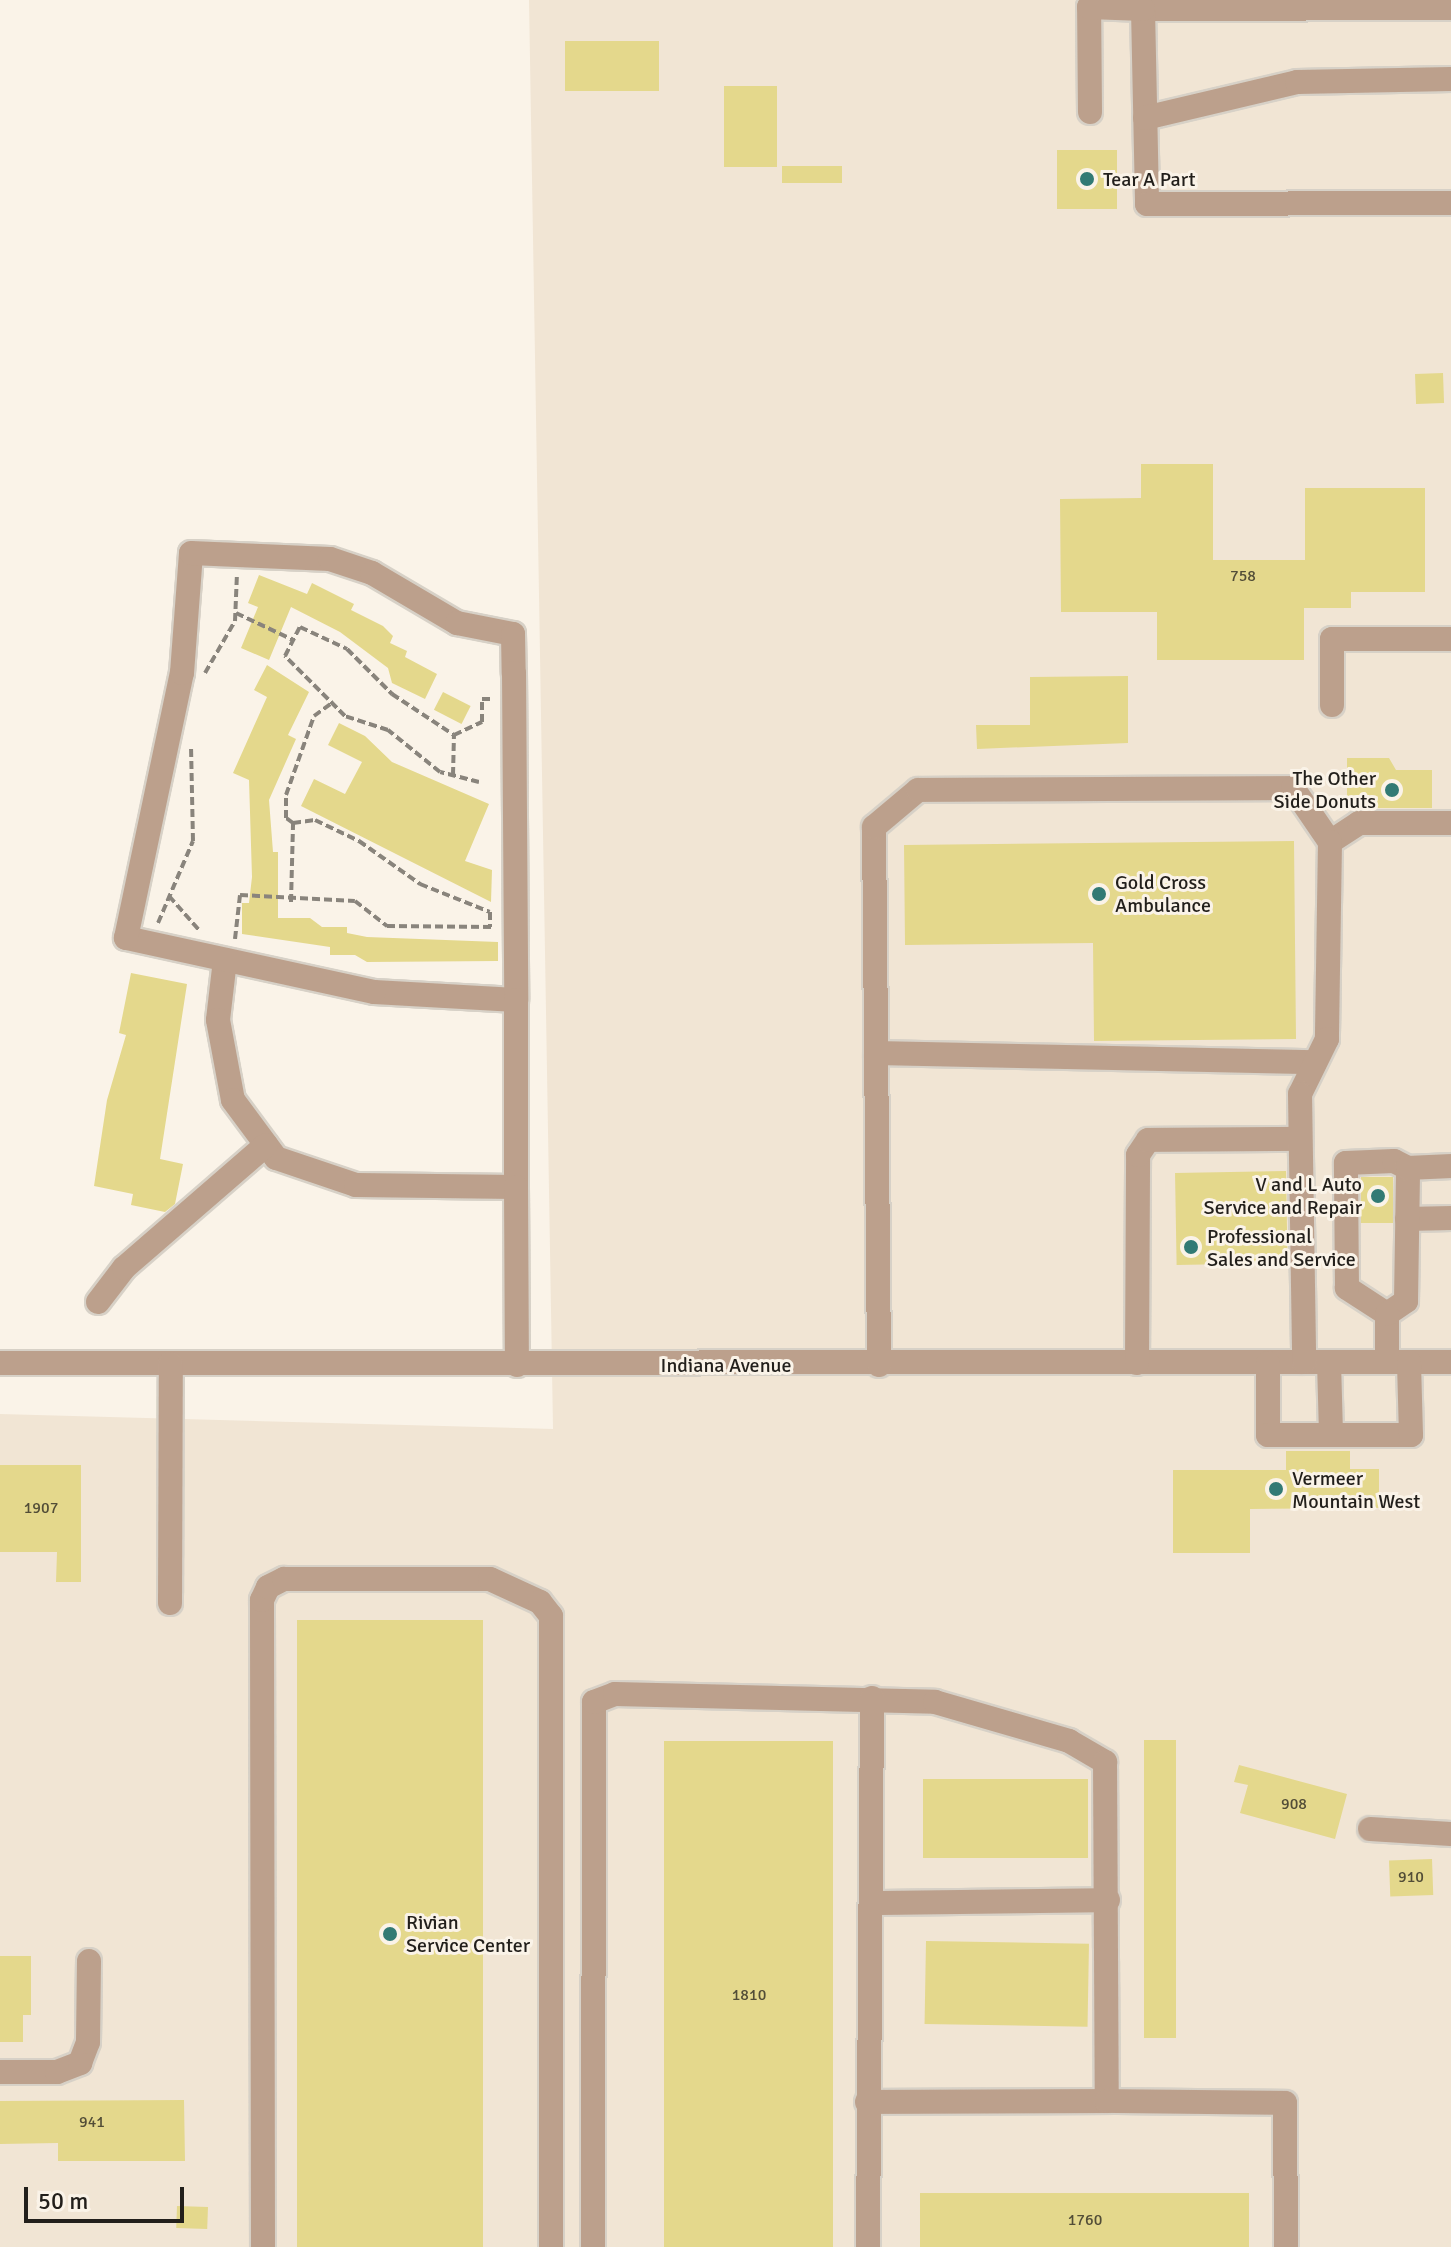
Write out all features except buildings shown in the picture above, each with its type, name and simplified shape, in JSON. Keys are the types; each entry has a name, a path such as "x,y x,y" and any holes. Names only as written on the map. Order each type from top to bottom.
{"street":[{"path":"1090,112 1089,7 1451,8"},
{"path":"1143,9 1147,204 1451,203"},
{"path":"1145,118 1297,82 1451,79"},
{"path":"516,1000 374,992 223,951 126,938 182,673 191,553 305,555 372,573 457,623 513,634 516,1000 517,1365"},
{"path":"1332,705 1332,639 1451,639"},
{"path":"879,1365 874,827 918,790 1293,788 1330,842 1327,1039 1300,1094 1300,1139 1316,1362 1331,1435"},
{"path":"1330,842 1359,823 1451,823"},
{"path":"223,951 218,1020 233,1100 276,1158 356,1185 516,1187"},
{"path":"876,1053 1315,1062"},
{"path":"1137,1363 1138,1155 1148,1140 1300,1139"},
{"path":"98,1302 124,1268 266,1145"},
{"path":"1268,1363 1268,1435 1411,1435 1387,1314 1347,1288 1346,1163 1394,1161 1408,1168 1451,1166"},
{"path":"1387,1314 1406,1301 1408,1168"},
{"path":"1407,1219 1451,1218"},
{"name":"Indiana Avenue","path":"0,1363 879,1365 1451,1362"},
{"path":"170,1603 171,1364"},
{"path":"263,2247 262,1600 268,1587 284,1579 490,1579 540,1602 551,1616 551,2247"},
{"path":"593,2247 594,1702 615,1694 872,1698 935,1702 1069,1741 1105,1762 1107,2101"},
{"path":"868,2247 872,1698"},
{"path":"1370,1829 1451,1834"},
{"path":"872,1903 1108,1900"},
{"path":"0,2072 57,2072 80,2063 88,2042 89,1961"},
{"path":"867,2102 1285,2103 1286,2247"}],"path":[{"path":"201,680 236,613 238,565"},
{"path":"236,613 293,640"},
{"path":"454,735 392,694 347,649 300,627 285,656 345,716 388,730 453,775 479,782"},
{"path":"454,735 482,722 482,699"},
{"path":"333,702 314,716 286,795 286,818 293,823 315,820 359,841 420,884 490,912 490,927"},
{"path":"156,929 193,841 191,733"},
{"path":"453,775 454,735"},
{"path":"291,902 293,823"},
{"path":"223,951 234,944 240,895 291,902 355,901 387,926 502,927"},
{"path":"169,896 207,939"}],"shaded area":[{"path":"529,0 1451,0 1451,2247 0,2247 0,1414 553,1429"}],"place":[{"name":"Tear A Part","path":"1087,179"},
{"name":"The Other Side Donuts","path":"1392,790"},
{"name":"Gold Cross Ambulance","path":"1099,894"},
{"name":"V and L Auto Service and Repair","path":"1378,1196"},
{"name":"Professional Sales and Service","path":"1191,1247"},
{"name":"Vermeer Mountain West","path":"1276,1489"},
{"name":"Rivian Service Center","path":"390,1934"}]}
